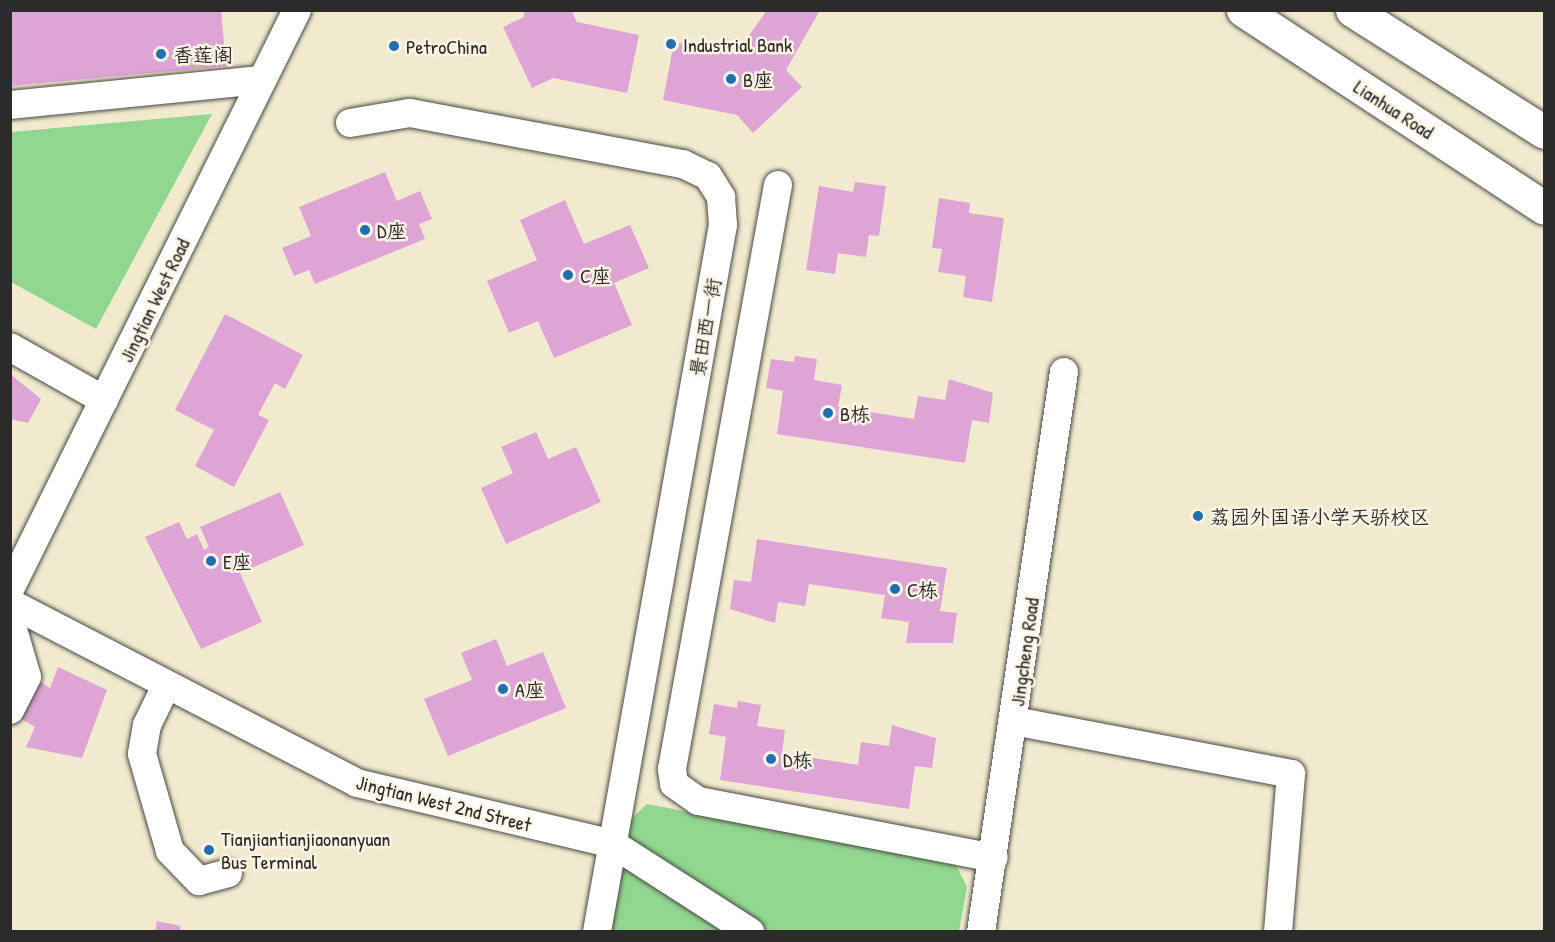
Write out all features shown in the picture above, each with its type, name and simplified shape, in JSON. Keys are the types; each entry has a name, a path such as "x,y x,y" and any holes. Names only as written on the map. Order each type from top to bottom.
{"main road":[{"name":"Lianhua Road","path":"1243,10 1545,208"},
{"path":"1352,10 1545,132"}],"street":[{"name":"Jingtian West Road","path":"10,589 297,10"},
{"path":"10,105 262,80"},
{"name":"景田西一街","path":"350,123 410,112 683,164 708,176 722,197 721,237 597,932"},
{"path":"778,185 672,769 674,784 698,801 994,858"},
{"path":"10,347 104,400"},
{"name":"Jingcheng Road","path":"981,932 994,858 1064,372"},
{"name":"Jingtian West 2nd Street","path":"10,603 165,688 357,783 613,844 750,932"},
{"path":"10,619 27,676 10,710"},
{"path":"165,688 147,725 142,754 170,851 199,881 228,873"},
{"path":"1014,722 1291,774 1278,932"}],"green space":[{"path":"212,114 96,329 11,282 11,132"},
{"path":"647,804 955,863 967,887 959,931 610,932 631,819"}],"building":[{"path":"10,10 221,10 226,66 10,86"},
{"path":"524,10 571,10 577,22 639,35 627,93 553,78 532,88 503,27 524,17"},
{"name":"B座","path":"767,10 820,10 786,70 802,87 753,133 737,115 663,100 674,42 736,54"},
{"name":"D座","path":"385,172 397,201 420,191 432,219 419,224 425,239 315,284 309,270 294,276 282,248 311,236 299,207"},
{"path":"855,182 886,186 879,236 869,235 866,257 838,253 835,274 806,270 819,186 853,192"},
{"path":"939,198 970,203 969,213 1004,218 992,302 963,297 966,276 938,272 942,249 932,248"},
{"name":"C座","path":"565,200 584,244 630,225 649,268 614,283 632,325 554,358 538,321 509,333 487,281 537,260 520,220"},
{"path":"225,314 303,355 285,389 275,383 258,415 269,420 234,487 195,466 214,430 175,410"},
{"name":"B栋","path":"795,356 817,359 814,380 842,385 838,407 914,419 918,396 945,400 949,379 993,393 989,423 972,420 965,463 777,434 783,391 766,388 771,359 794,362"},
{"path":"10,374 41,399 28,423 10,419"},
{"path":"536,432 548,459 576,447 601,502 506,544 481,488 513,473 501,447"},
{"name":"E座","path":"280,492 304,545 240,573 262,622 201,649 145,537 179,522 187,539 197,534 204,550 209,547 200,527"},
{"name":"C栋","path":"757,539 947,568 940,611 957,613 953,643 906,643 909,622 881,618 885,595 809,584 805,606 778,602 775,623 730,609 734,580 751,582"},
{"name":"A座","path":"496,639 507,666 543,652 566,708 448,756 424,699 472,680 461,653"},
{"path":"13,666 50,688 58,667 107,690 82,758 26,747 35,727 10,712"},
{"name":"D栋","path":"738,701 761,705 757,726 785,730 782,753 858,765 861,742 889,746 892,725 936,738 932,768 915,766 909,809 720,780 726,737 709,734 714,704 737,708"},
{"path":"157,921 181,926 179,932 155,932"}],"place":[{"name":"Industrial Bank","path":"671,44"},
{"name":"PetroChina","path":"394,46"},
{"name":"香莲阁","path":"161,54"},
{"name":"B座","path":"731,79"},
{"name":"D座","path":"365,230"},
{"name":"C座","path":"568,275"},
{"name":"B栋","path":"828,413"},
{"name":"荔园外国语小学天骄校区","path":"1198,516"},
{"name":"E座","path":"211,561"},
{"name":"C栋","path":"895,589"},
{"name":"A座","path":"503,689"},
{"name":"D栋","path":"771,759"},
{"name":"Tianjiantianjiaonanyuan Bus Terminal","path":"209,850"}]}
